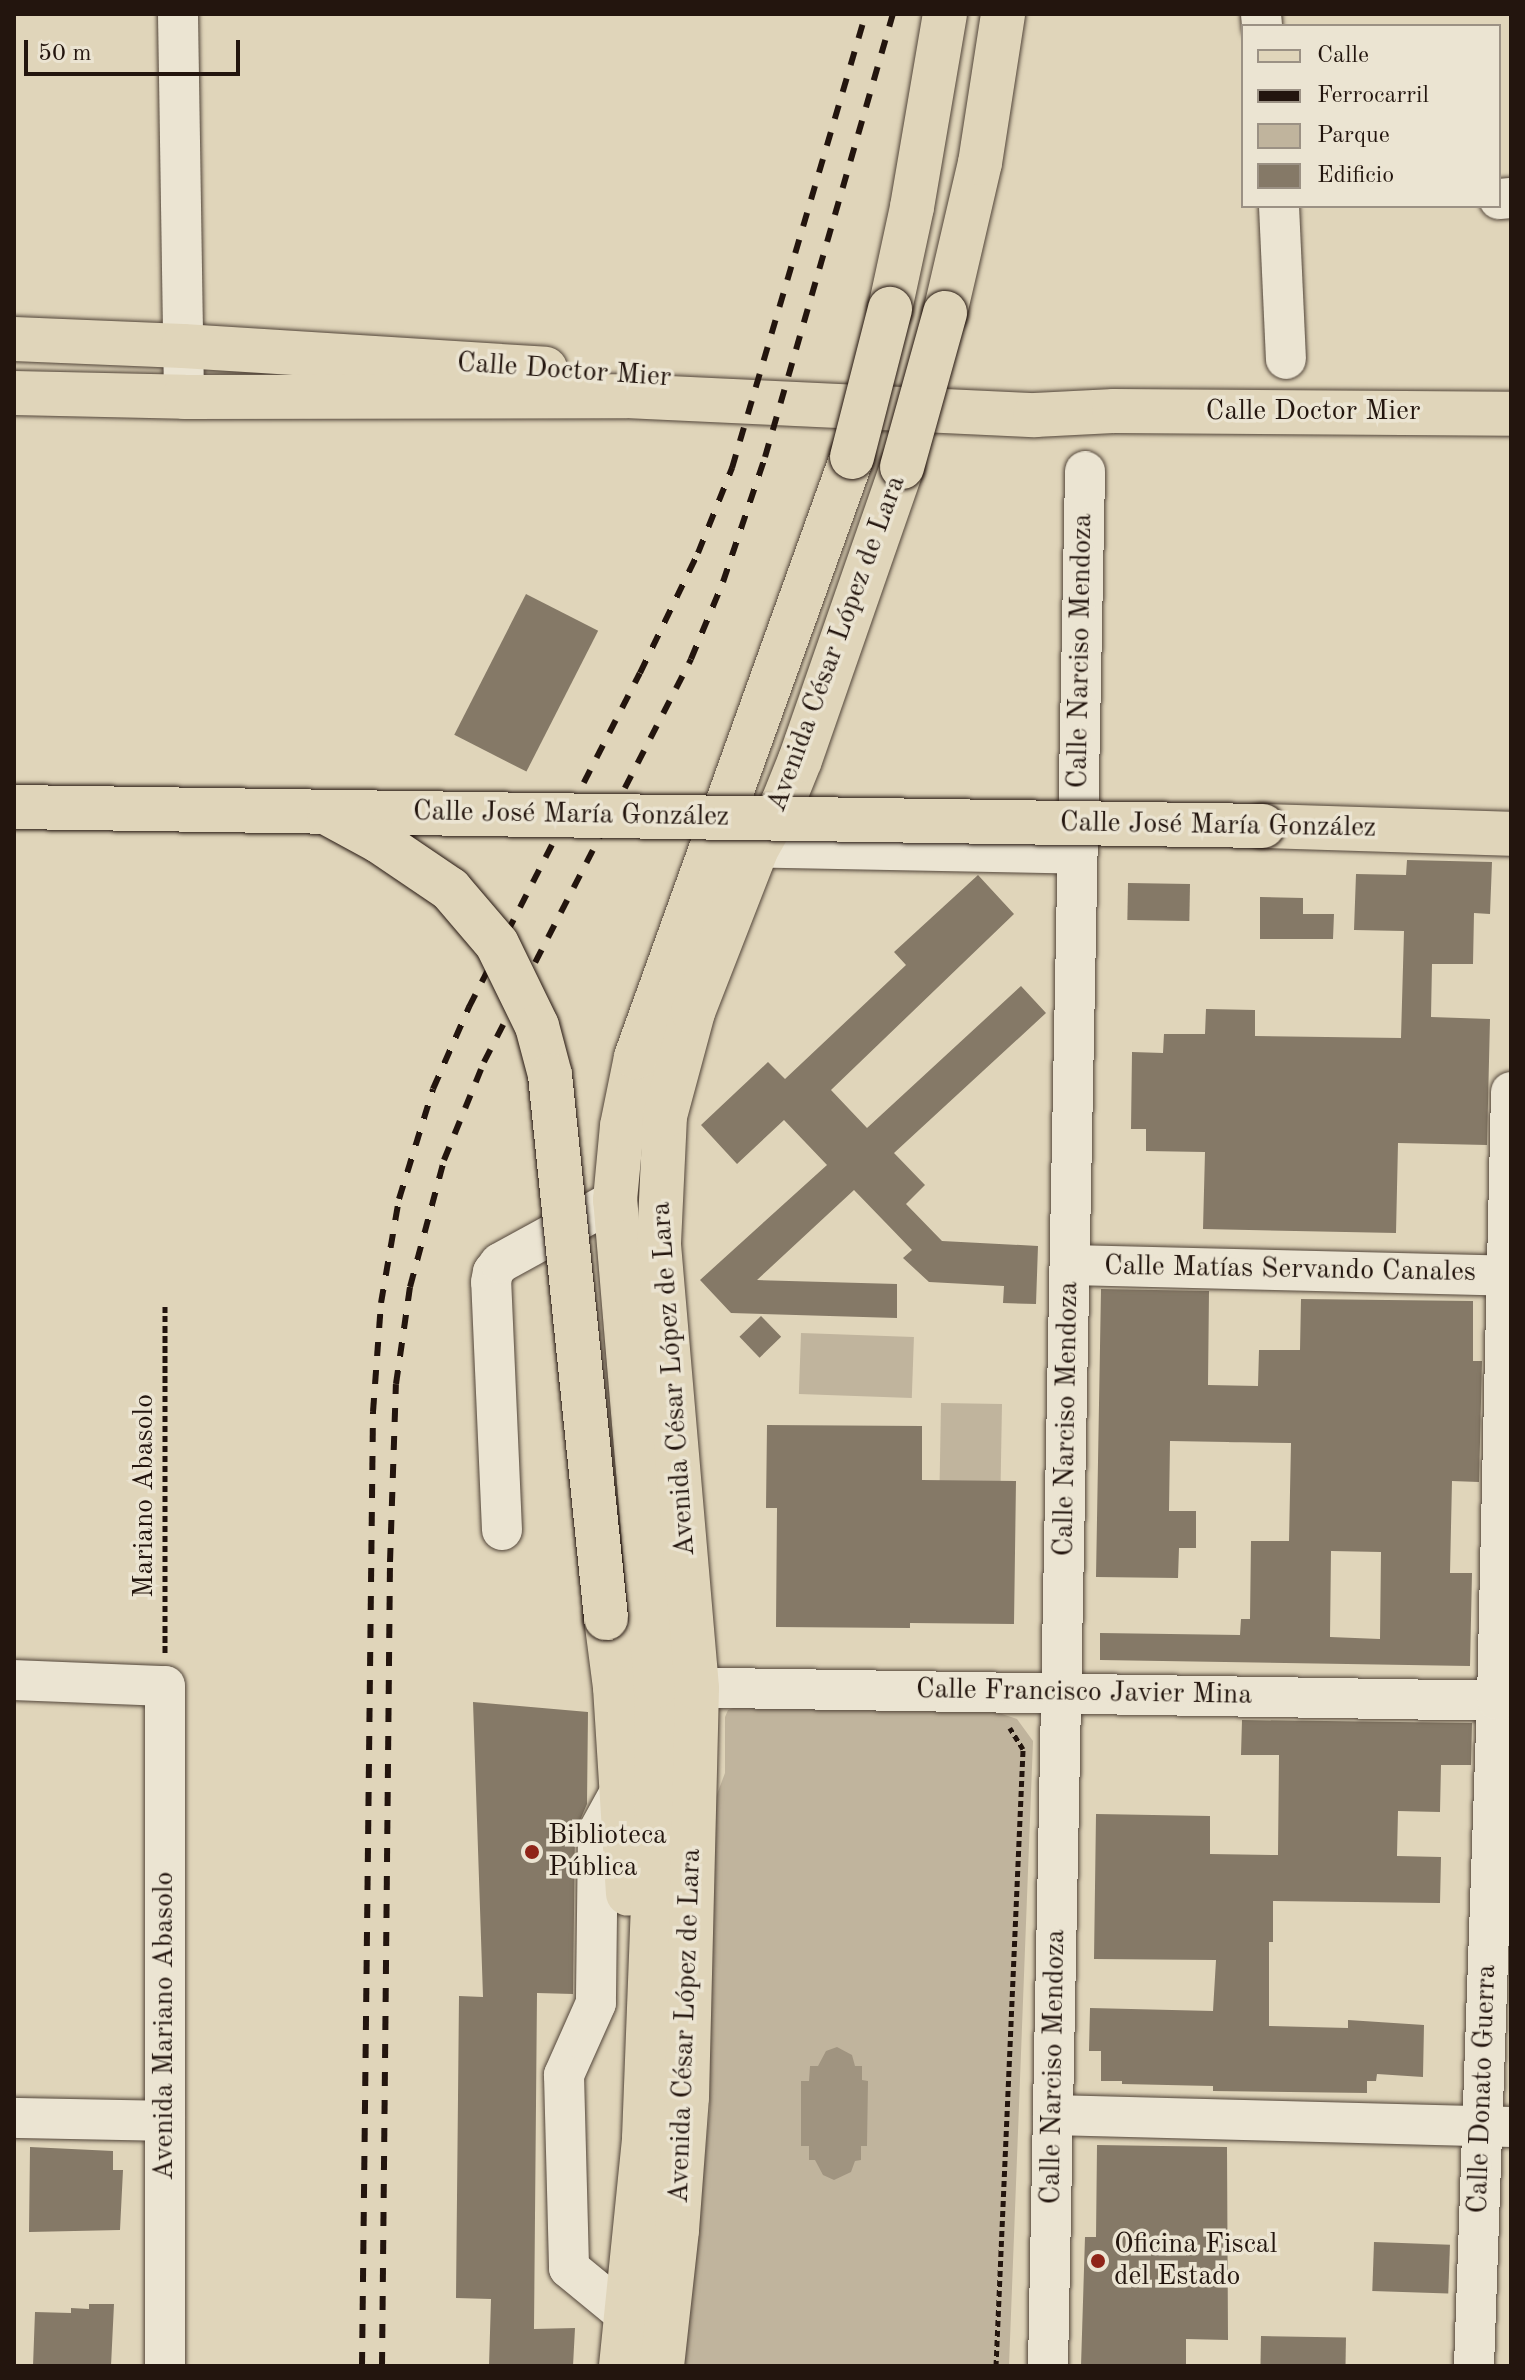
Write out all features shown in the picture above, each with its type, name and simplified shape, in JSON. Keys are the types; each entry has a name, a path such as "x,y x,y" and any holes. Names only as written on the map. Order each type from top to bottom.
{"main road":[{"name":"Avenida César López de Lara","path":"621,2366 638,2205 646,2085 657,1807 676,1687 615,1200 622,1126 636,1057 852,457 890,309 912,207 945,14"},
{"name":"Avenida César López de Lara","path":"662,2366 687,2097 676,1687 659,1243 665,1116 693,1012 756,850 783,802 902,467 945,313 980,163 1003,14"},
{"name":"Calle Doctor Mier","path":"14,339 183,346 1002,399 1114,411"},
{"name":"Calle Doctor Mier","path":"14,393 184,397 626,396 1035,415 1114,411 1511,414"},
{"name":"Calle José María González","path":"14,807 1263,826 1511,834"},
{"path":"323,811 379,841 450,889 497,944 537,1026 550,1075 615,1687 631,2042 646,2085"},
{"path":"615,1200 660,1200"}],"street":[{"path":"178,14 184,397"},
{"path":"1279,208 1286,359"},
{"name":"Calle Narciso Mendoza","path":"1048,2366 1085,471"},
{"path":"732,792 783,802 1078,806"},
{"path":"712,845 756,850 1077,854"},
{"name":"Calle Donato Guerra","path":"1474,2366 1496,2126 1511,1092"},
{"path":"502,1530 493,1272 500,1263 615,1200"},
{"name":"Calle Matías Servando Canales","path":"1070,1265 1508,1276"},
{"path":"14,1680 165,1686"},
{"name":"Avenida Mariano Abasolo","path":"165,1686 165,2366"},
{"name":"Calle Francisco Javier Mina","path":"676,1687 1504,1700"},
{"path":"621,1790 598,1832 596,2003 564,2075 569,2268 625,2314"},
{"path":"1053,2115 1496,2126"},
{"path":"14,2118 165,2121"}],"path":[{"name":"Mariano Abasolo","path":"165,1306 165,1686"},
{"path":"996,2366 1023,1749 1013,1730 1002,1724"}],"green space":[{"path":"801,1333 914,1337 912,1398 799,1394"},
{"path":"941,1403 1002,1404 1000,1516 939,1515"},
{"path":"736,1707 993,1711 1017,1719 1033,1741 1009,2366 683,2366 710,2108 710,1813 725,1773 725,1717 728,1710"}],"shaded area":[{"path":"837,2047 852,2055 855,2066 862,2066 862,2080 868,2081 867,2146 861,2146 861,2160 855,2161 851,2172 834,2180 823,2175 815,2160 809,2160 809,2146 801,2146 801,2081 809,2081 810,2066 818,2066 826,2051"}],"building":[{"path":"526,594 598,631 526,772 454,735"},
{"path":"1407,860 1492,862 1490,914 1474,913 1473,964 1432,964 1431,1017 1490,1019 1487,1145 1398,1143 1396,1233 1203,1229 1205,1152 1146,1151 1146,1129 1131,1129 1132,1052 1163,1053 1164,1034 1205,1034 1206,1009 1255,1010 1255,1036 1401,1038 1404,931 1354,930 1356,874 1406,875"},
{"path":"978,875 1014,914 831,1090 867,1128 1021,986 1046,1013 894,1153 925,1185 906,1204 942,1241 1038,1246 1036,1304 1003,1303 1004,1286 929,1282 903,1258 912,1250 854,1190 757,1280 897,1284 897,1318 731,1313 700,1280 827,1165 784,1120 737,1164 701,1125 768,1062 785,1079 906,965 894,952"},
{"path":"1128,883 1190,884 1189,921 1127,920"},
{"path":"1260,897 1303,898 1303,914 1334,914 1333,939 1260,939"},
{"path":"1101,1289 1209,1291 1208,1385 1258,1386 1259,1350 1300,1350 1301,1299 1473,1301 1473,1361 1482,1361 1479,1482 1452,1481 1450,1573 1472,1573 1470,1666 1100,1660 1100,1633 1240,1635 1241,1619 1250,1619 1251,1541 1289,1541 1291,1443 1170,1441 1169,1511 1196,1511 1196,1548 1179,1548 1178,1578 1096,1577","holes":["1331,1551 1381,1552 1380,1639 1330,1637"]},
{"path":"761,1316 781,1337 760,1358 739,1337"},
{"path":"767,1425 922,1426 922,1480 1016,1481 1014,1624 910,1623 910,1628 776,1627 777,1508 766,1508"},
{"path":"473,1702 588,1712 587,1804 575,1832 573,1994 537,1993 534,2329 575,2328 573,2366 489,2366 491,2299 456,2298 459,1996 483,1997"},
{"path":"1242,1720 1472,1723 1471,1765 1441,1765 1440,1812 1398,1811 1397,1856 1441,1857 1440,1903 1273,1901 1273,1942 1269,1942 1269,2026 1348,2028 1348,2020 1424,2025 1423,2077 1377,2074 1376,2081 1367,2081 1367,2093 1213,2091 1213,2086 1101,2081 1101,2051 1089,2051 1090,2008 1213,2011 1216,1960 1094,1959 1096,1814 1210,1816 1210,1854 1278,1855 1279,1755 1241,1755"},
{"path":"1097,2145 1227,2147 1228,2340 1186,2339 1186,2366 1081,2366 1085,2237 1096,2237"},
{"path":"30,2147 113,2151 113,2170 123,2170 120,2230 29,2232"},
{"path":"1374,2242 1450,2245 1448,2294 1372,2291"},
{"path":"89,2304 114,2304 111,2366 33,2366 35,2312 71,2313 71,2308 89,2309"},
{"path":"1261,2336 1346,2337 1345,2366 1260,2366"}],"railway":[{"path":"362,2366 373,1412 381,1303 399,1199 433,1089 469,1007 640,673 698,553 732,468 866,14"},
{"path":"382,2366 390,1562 396,1384 410,1287 444,1160 484,1062 691,659 723,582 765,457 893,14"}],"place":[{"name":"Biblioteca Pública","path":"532,1852"},
{"name":"Oficina Fiscal del Estado","path":"1098,2261"}]}
